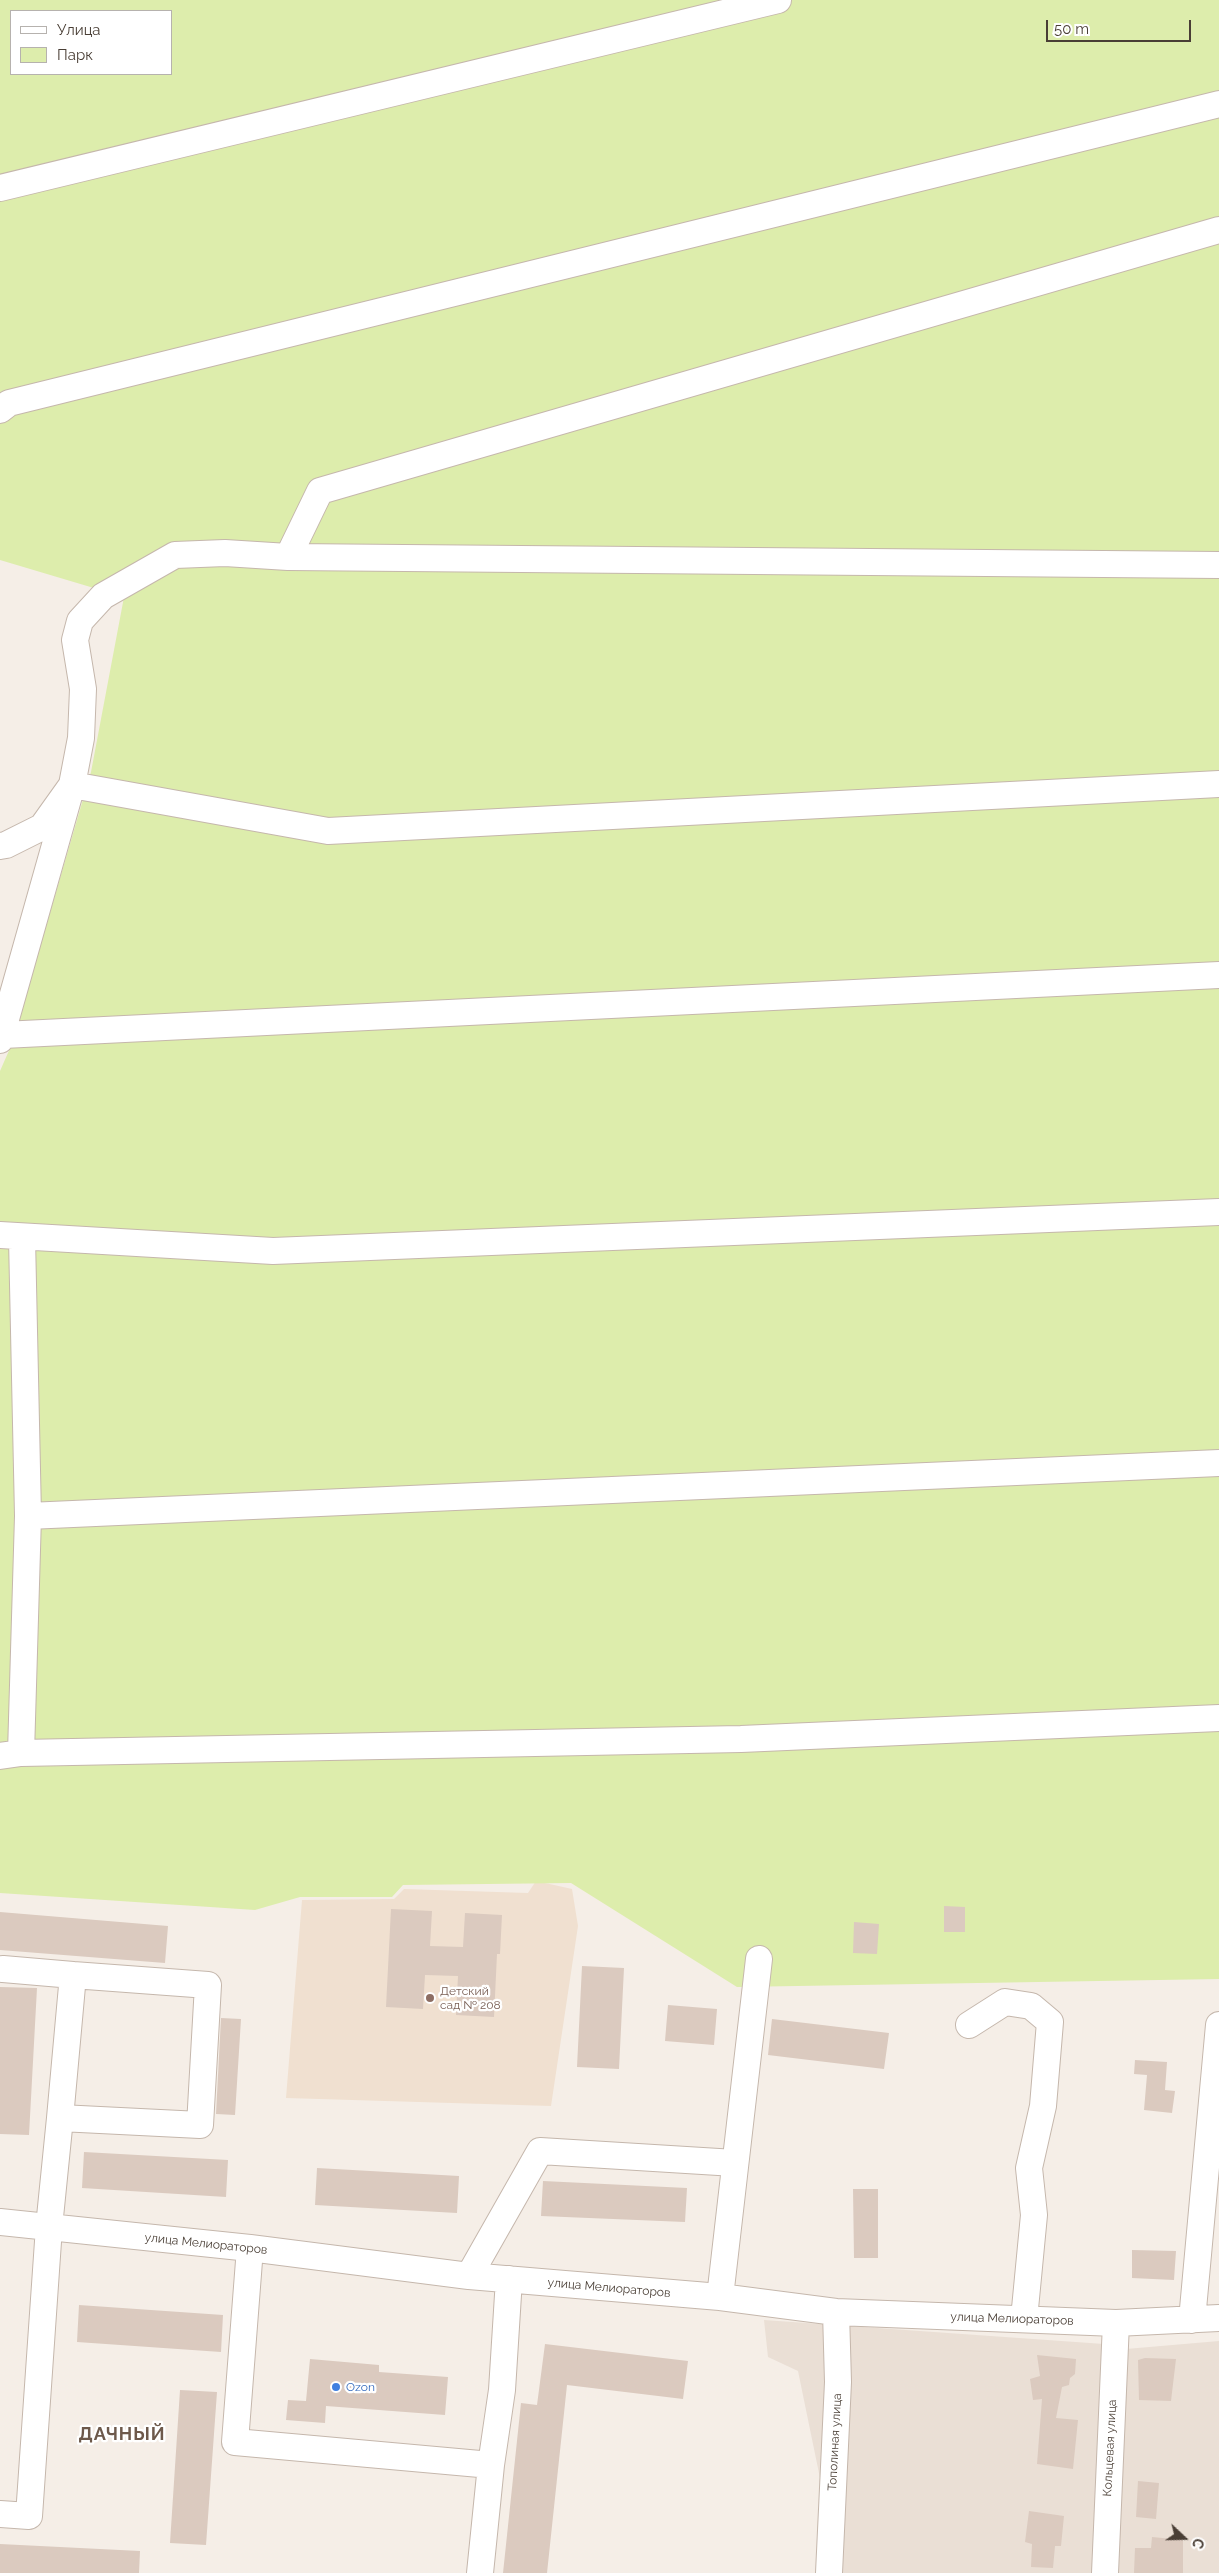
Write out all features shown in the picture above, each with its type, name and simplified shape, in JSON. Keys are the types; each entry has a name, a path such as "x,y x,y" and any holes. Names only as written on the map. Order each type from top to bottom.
{"street":[{"path":"0,188 778,0"},
{"path":"0,410 9,403 1219,104"},
{"path":"288,556 320,491 1219,230"},
{"path":"1219,565 288,556 225,553 175,555 104,596 80,621 75,640 83,689 81,738 72,785 1,1037 1219,975"},
{"path":"72,785 328,831 1219,784"},
{"path":"0,846 6,845 42,827 72,785"},
{"path":"1219,1212 273,1251 11,1236 28,1516 10,1755 741,1739 1219,1718"},
{"path":"28,1516 1219,1463"},
{"path":"720,2296 759,1959"},
{"path":"3,1968 208,1985 200,2125 60,2118"},
{"path":"0,2514 29,2516 49,2227 73,1975"},
{"path":"969,2025 1005,2002 1031,2006 1050,2022 1043,2106 1029,2168 1034,2215 1024,2319"},
{"path":"1192,2320 1219,2025"},
{"path":"469,2276 540,2151 735,2163"},
{"name":"улица Мелиораторов","path":"0,2222 250,2248 469,2276 720,2296 836,2312 1116,2323 1219,2318"},
{"path":"250,2248 235,2442 491,2465"},
{"path":"480,2573 491,2465 502,2390 509,2279"},
{"name":"Тополиная улица","path":"829,2573 838,2382 836,2312"},
{"name":"Кольцевая улица","path":"1105,2573 1116,2323"}],"shaded area":[{"name":"Детский сад № 208","path":"536,1881 572,1889 578,1926 551,2106 286,2098 302,1900 394,1899 404,1889 528,1893"},
{"path":"764,2320 1104,2344 1092,2573 832,2573 836,2556 798,2371 768,2357"},
{"path":"1219,2341 1219,2573 1117,2573 1126,2349"}],"green space":[{"path":"0,0 1219,0 1219,1979 737,1987 571,1883 403,1885 392,1897 300,1897 255,1910 0,1893 0,1071 11,1046 91,772 124,597 0,560"}],"building":[{"path":"944,1906 965,1907 965,1932 944,1932"},
{"path":"391,1909 432,1911 430,1946 463,1947 465,1913 502,1915 500,1954 497,1954 494,2017 456,2015 458,1976 425,1975 423,2009 386,2007"},
{"path":"0,1912 168,1926 165,1963 0,1950"},
{"path":"854,1922 879,1924 877,1954 853,1953"},
{"path":"582,1966 624,1968 619,2069 577,2067"},
{"path":"0,1987 37,1988 29,2135 0,2134"},
{"path":"668,2005 717,2009 714,2045 665,2041"},
{"path":"221,2018 241,2019 235,2115 216,2114"},
{"path":"772,2019 889,2033 884,2069 768,2055"},
{"path":"1135,2060 1167,2062 1165,2090 1175,2091 1172,2113 1144,2110 1147,2075 1134,2074"},
{"path":"84,2152 228,2160 226,2197 82,2188"},
{"path":"317,2168 459,2176 457,2213 315,2205"},
{"path":"543,2181 687,2188 685,2222 541,2216"},
{"path":"853,2189 878,2189 878,2258 854,2258"},
{"path":"1132,2250 1176,2251 1174,2280 1132,2278"},
{"path":"79,2305 223,2315 221,2352 77,2342"},
{"path":"545,2344 688,2361 683,2399 567,2385 547,2573 503,2573 521,2403 537,2405"},
{"path":"1037,2355 1076,2359 1075,2374 1070,2378 1069,2385 1062,2387 1056,2418 1078,2420 1073,2469 1037,2464 1042,2399 1033,2400 1030,2379 1040,2376"},
{"path":"1145,2358 1176,2359 1171,2401 1139,2400 1138,2360"},
{"path":"310,2359 379,2365 379,2372 448,2377 445,2415 326,2406 325,2423 286,2420 288,2400 306,2401"},
{"path":"180,2390 217,2392 206,2545 170,2543"},
{"path":"1138,2481 1159,2483 1156,2519 1136,2517"},
{"path":"1029,2511 1064,2516 1061,2546 1055,2546 1053,2568 1031,2567 1032,2544 1025,2542"},
{"path":"1152,2537 1183,2540 1183,2573 1134,2573 1135,2548 1151,2548"},
{"path":"0,2544 140,2551 139,2573 0,2573"}],"place":[{"name":"Детский сад № 208","path":"430,1998"},
{"name":"Ozon","path":"336,2387"}],"district":[{"name":"ДАЧНЫЙ","path":"122,2435"}]}
